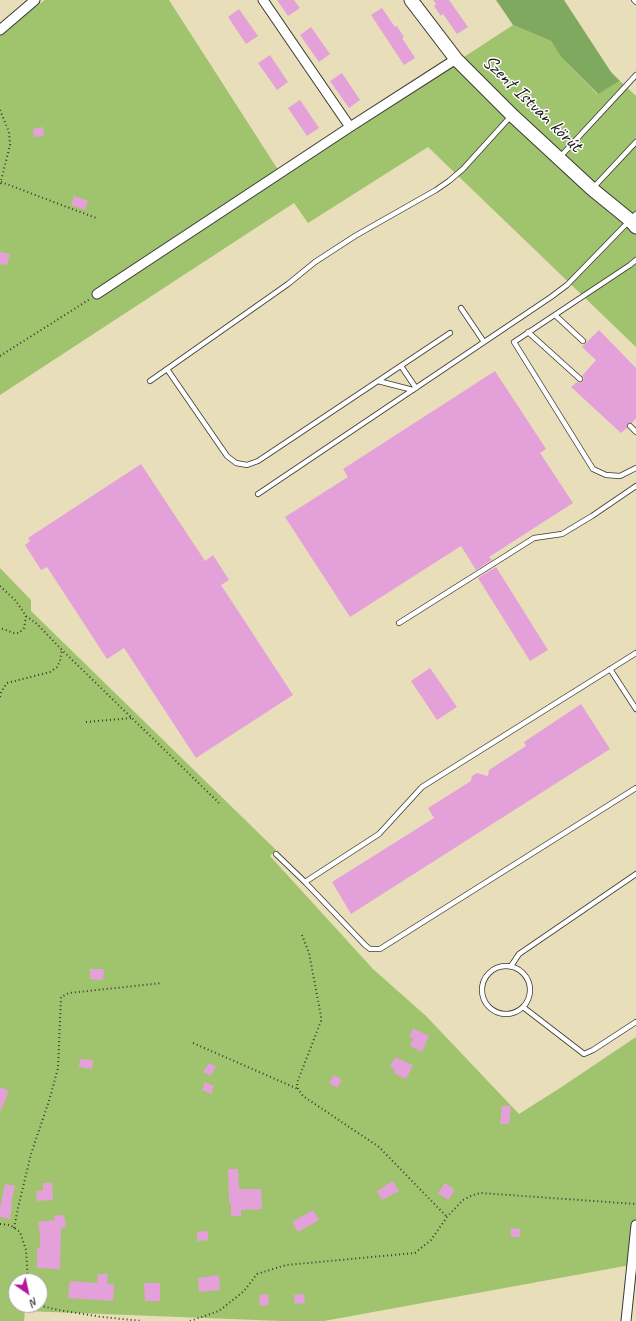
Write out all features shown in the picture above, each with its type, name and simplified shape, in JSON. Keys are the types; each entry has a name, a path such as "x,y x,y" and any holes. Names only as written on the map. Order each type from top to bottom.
{"street":[{"path":"0,30 35,0"},
{"path":"263,0 350,128"},
{"name":"Szent István körút","path":"411,0 456,59 512,115 592,189 634,220"},
{"path":"97,294 456,59"},
{"path":"626,1321 636,1225"}],"lane":[{"path":"559,158 636,75"},
{"path":"150,381 288,284 315,262 355,236 436,190 449,181 463,169 512,115"},
{"path":"592,189 636,142"},
{"path":"258,494 567,285 634,220"},
{"path":"636,260 514,342 592,468 606,475 620,476 636,468"},
{"path":"462,308 484,342"},
{"path":"555,315 583,340"},
{"path":"528,332 580,379"},
{"path":"167,369 226,456 242,465 252,464 450,333"},
{"path":"401,366 415,389"},
{"path":"378,381 415,389"},
{"path":"630,426 636,432"},
{"path":"399,623 534,538 562,534 592,516 636,486"},
{"path":"305,882 379,834 422,787 636,653"},
{"path":"610,669 636,709"},
{"path":"276,854 365,945 370,949 380,949 636,788"},
{"path":"511,966 519,954 636,874"},
{"path":"511,966 522,972 529,983 529,996 518,1011 505,1014 492,1010 487,1006 484,1000 482,987 486,976 494,969 511,966"},
{"path":"523,1006 584,1054 593,1050 636,1022"}],"path":[{"path":"0,110 7,124 10,145 0,184 96,218"},
{"path":"0,356 97,294"},
{"path":"0,586 16,601 26,616 37,624 220,803"},
{"path":"0,628 14,633 19,633 24,628 26,616"},
{"path":"0,697 1,692 7,683 50,672 57,667 62,650"},
{"path":"86,722 132,718"},
{"path":"302,935 309,953 321,1021 297,1083 298,1089 303,1096 379,1147 447,1217"},
{"path":"14,1228 31,1154 49,1101 58,1068 61,997 69,994 162,983"},
{"path":"193,1043 298,1089"},
{"path":"190,1321 219,1311 244,1291 257,1274 286,1265 415,1253 431,1240 447,1217 463,1200 480,1193 636,1204"},
{"path":"0,1224 10,1225 20,1232 26,1250 27,1273"},
{"path":"48,1308 102,1317 142,1321"}],"green space":[{"path":"45,0 169,0 282,176 513,25 551,41 561,57 597,94 620,81 636,96 636,347 428,147 308,223 294,203 0,395 0,30"},
{"path":"496,0 564,0 611,72 620,81 598,94 561,57 551,41 513,25"},
{"path":"0,568 31,600 31,611 276,850 270,856 373,969 426,1016 519,1114 636,1037 636,1264 324,1321 282,1321 48,1312 48,1273 8,1273 8,1313 25,1313 24,1321 0,1321"}],"building":[{"path":"277,0 294,0 300,8 288,16"},
{"path":"433,0 449,0 468,27 457,34 443,14 441,16 434,6 436,4"},
{"path":"382,8 395,27 397,26 404,37 402,38 415,58 404,65 371,15"},
{"path":"239,9 258,36 246,44 228,17"},
{"path":"311,27 330,54 319,62 300,35"},
{"path":"270,55 288,82 277,90 258,63"},
{"path":"342,73 360,100 349,108 330,81"},
{"path":"300,100 319,128 307,136 288,108"},
{"path":"43,127 44,136 34,137 33,129"},
{"path":"74,196 88,201 85,210 71,205"},
{"path":"0,252 10,254 7,265 0,264"},
{"path":"599,330 636,368 636,418 632,423 627,424 627,428 621,433 571,387 577,382 581,383 583,381 584,378 582,376 596,360 582,347"},
{"path":"495,371 546,449 540,453 573,503 489,557 492,560 476,570 461,546 350,617 285,517 348,477 343,469"},
{"path":"141,464 205,561 213,555 229,580 221,585 293,695 196,758 124,648 107,659 47,567 41,570 25,545 30,541 28,538"},
{"path":"496,567 548,650 530,661 478,578"},
{"path":"430,668 457,707 437,720 411,681"},
{"path":"581,704 610,749 351,914 332,882 434,818 428,808 471,781 472,776 477,773 488,776 489,770 526,746 524,742"},
{"path":"90,969 104,969 103,980 90,979"},
{"path":"413,1028 429,1036 422,1052 410,1046 413,1038 409,1037"},
{"path":"395,1057 413,1065 406,1079 394,1073 395,1070 390,1067"},
{"path":"80,1059 93,1060 92,1069 79,1067"},
{"path":"209,1063 216,1067 210,1076 203,1072"},
{"path":"334,1075 342,1080 337,1088 329,1083"},
{"path":"205,1082 214,1086 211,1094 202,1090"},
{"path":"0,1087 9,1091 0,1112"},
{"path":"502,1106 511,1106 509,1124 500,1124"},
{"path":"228,1169 238,1169 239,1189 261,1189 262,1209 241,1210 241,1216 231,1216"},
{"path":"393,1181 399,1191 382,1200 377,1191"},
{"path":"43,1183 52,1183 53,1200 37,1201 36,1191 43,1191"},
{"path":"445,1183 455,1190 448,1200 438,1193"},
{"path":"5,1184 15,1186 11,1204 10,1219 0,1217 0,1208"},
{"path":"313,1210 319,1220 298,1232 292,1222"},
{"path":"64,1215 66,1227 61,1228 60,1269 37,1268 37,1248 40,1248 38,1222 55,1220 54,1216"},
{"path":"511,1228 520,1229 520,1237 511,1237"},
{"path":"208,1231 208,1240 197,1241 197,1232"},
{"path":"98,1274 108,1274 107,1284 114,1284 113,1301 68,1298 70,1281 97,1283"},
{"path":"219,1275 220,1290 199,1292 198,1278"},
{"path":"144,1283 160,1283 160,1301 145,1301"},
{"path":"268,1294 269,1305 260,1306 259,1295"},
{"path":"304,1294 305,1303 295,1304 294,1295"}]}
